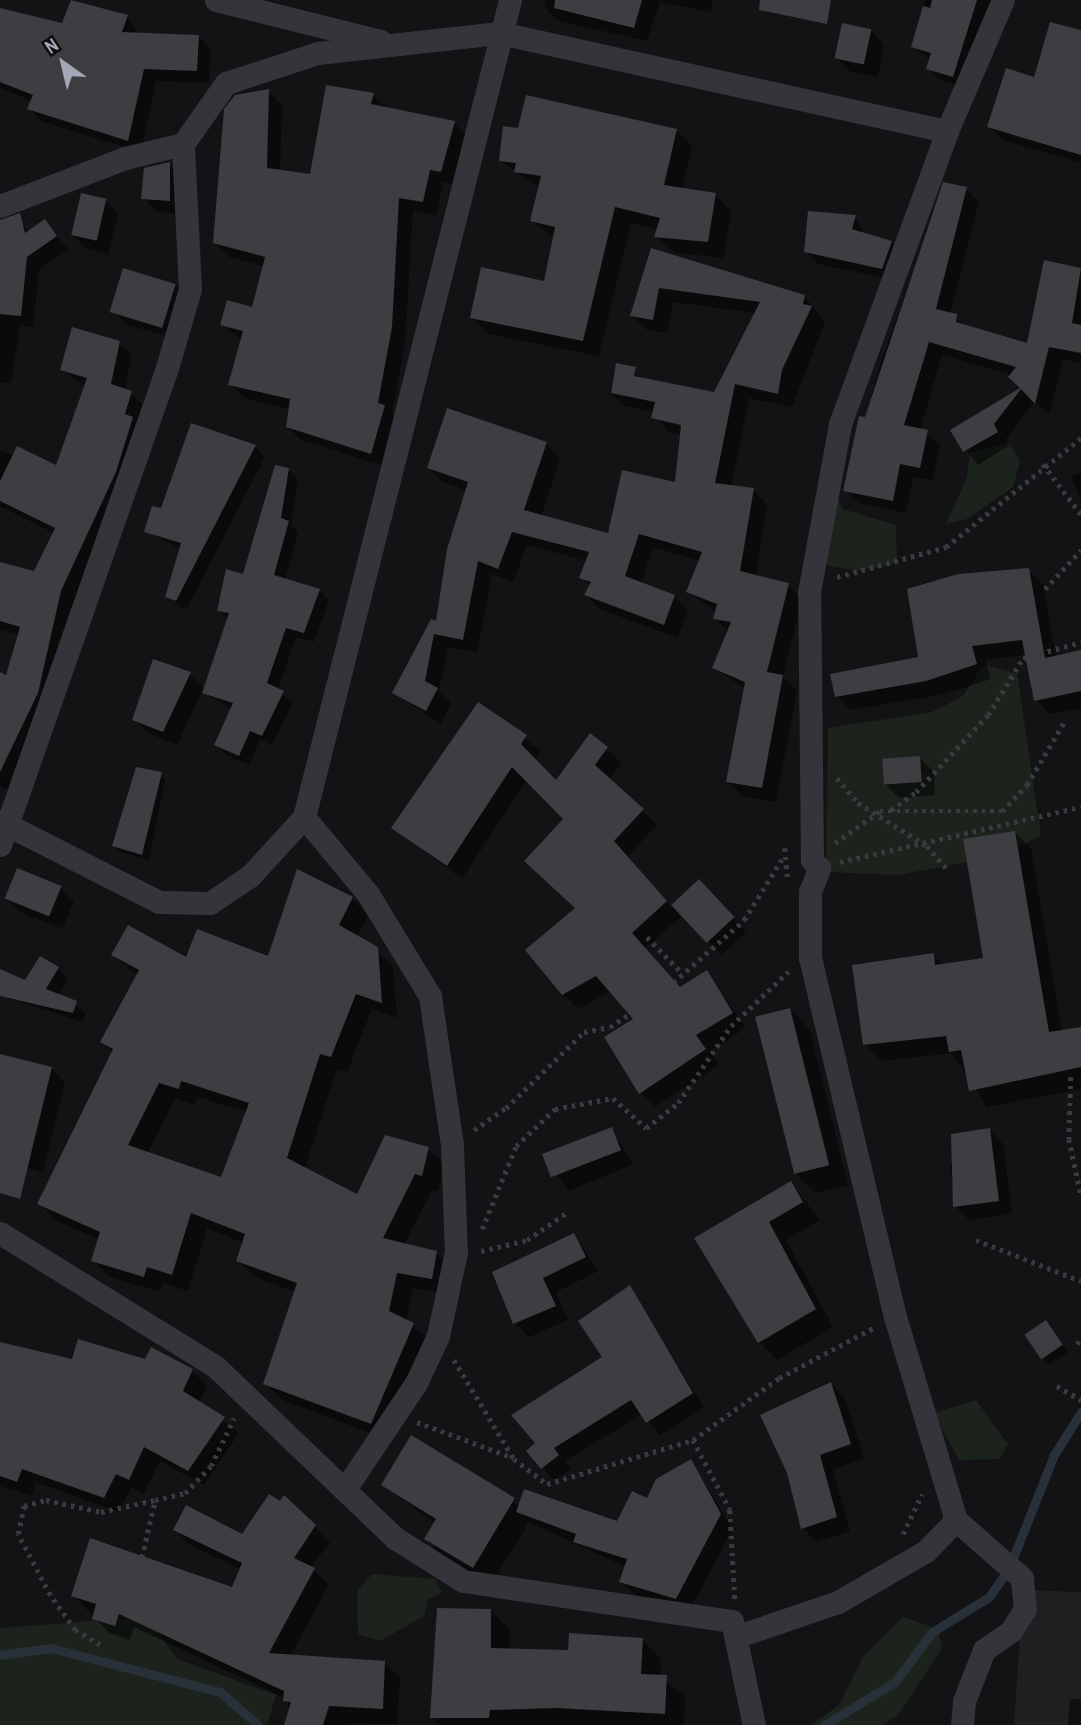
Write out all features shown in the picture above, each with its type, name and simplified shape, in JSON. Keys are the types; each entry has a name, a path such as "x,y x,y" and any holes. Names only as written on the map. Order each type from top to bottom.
{"street":[{"path":"216,0 388,42"},
{"path":"4,822 159,902 209,903 250,876 304,817 510,0"},
{"path":"962,1725 964,1701 984,1650 1011,1631 1025,1609 1022,1578 956,1520 895,1317 810,958 810,892 815,864 808,592 840,424 947,131 1003,0"},
{"path":"0,845 4,822 190,289 183,144 226,83 318,53 388,42 500,33 947,131"},
{"path":"0,206 125,158 183,144"},
{"path":"304,817 368,894 430,996 453,1145 456,1252 439,1336 397,1413 347,1486"},
{"path":"0,1233 216,1367 347,1486 394,1538 463,1581 735,1629 838,1602 926,1551 956,1520"},
{"path":"735,1629 754,1725"}],"path":[{"path":"808,592 847,571 946,547 1043,464 1081,438"},
{"path":"1043,464 1081,514"},
{"path":"1045,589 1081,550"},
{"path":"815,864 874,816 890,810 916,792 988,715 1023,658 1081,642"},
{"path":"890,810 917,807 966,816 1002,811 1027,785 1064,722"},
{"path":"810,745 874,816 927,846 947,869"},
{"path":"815,864 884,848 927,846 1081,807"},
{"path":"453,1145 506,1108 584,1032 610,1027 641,1010 744,920 782,858"},
{"path":"647,937 682,973"},
{"path":"569,1211 527,1240 471,1253 516,1146 555,1109 613,1098 646,1128 678,1103 767,987 810,958"},
{"path":"1071,1077 1069,1139 1081,1195"},
{"path":"976,1240 1081,1281"},
{"path":"397,1413 514,1458 547,1485 693,1440 779,1378 895,1317"},
{"path":"439,1336 514,1458"},
{"path":"1077,1344 1081,1339"},
{"path":"1057,1386 1081,1400"},
{"path":"100,1645 75,1630 50,1595 18,1534 24,1506 46,1500 101,1512 185,1493 211,1466 245,1395"},
{"path":"693,1440 730,1510 735,1629"},
{"path":"879,1577 937,1455"},
{"path":"132,1599 155,1500"}],"shaded area":[{"path":"1009,442 1020,461 1013,487 967,519 946,524 967,477 970,452"},
{"path":"829,484 843,509 896,525 897,563 860,571 829,566 817,550"},
{"path":"983,665 1017,673 1041,835 1006,855 897,875 826,872 828,728 932,712 963,696"},
{"path":"976,1400 1008,1444 1000,1459 959,1460 934,1413"},
{"path":"372,1574 436,1579 442,1593 428,1599 424,1616 380,1641 358,1634 357,1591"},
{"path":"1023,1590 1081,1592 1081,1725 1014,1725"},
{"path":"147,1617 177,1659 276,1695 267,1725 0,1725 0,1628"},
{"path":"903,1617 938,1629 942,1648 899,1714 883,1725 810,1725 839,1705 863,1657"}],"building":[{"path":"71,0 128,15 122,32 199,35 197,71 144,69 128,141 27,109 33,95 0,82 0,8 62,23"},
{"path":"555,0 642,0 634,28 554,8"},
{"path":"760,0 831,0 827,24 759,10"},
{"path":"932,0 977,0 953,77 926,69 931,53 911,47 923,6 930,8"},
{"path":"1050,22 1081,30 1081,155 987,127 1006,68 1034,77"},
{"path":"842,23 871,29 864,64 835,58"},
{"path":"326,85 374,93 371,104 455,121 441,172 430,170 423,202 399,198 392,327 378,403 385,405 371,454 286,427 290,399 228,385 243,331 220,325 227,300 252,307 265,257 213,243 224,109 235,95 269,89 267,168 310,174"},
{"path":"526,95 677,129 664,185 716,193 708,242 654,237 660,218 615,207 583,341 470,318 481,267 544,281 555,227 530,221 541,176 514,172 516,163 499,161 503,126 518,128"},
{"path":"170,162 170,201 141,199 144,168"},
{"path":"943,182 967,187 936,309 957,314 956,322 1027,343 1044,260 1081,268 1072,323 1081,325 1081,353 1049,347 1035,404 1021,389 994,424 998,432 963,452 950,430 1020,388 1008,377 1016,367 929,342 904,425 928,430 920,468 900,464 893,501 843,491 859,416 865,417"},
{"path":"81,193 106,199 97,241 71,235"},
{"path":"808,211 856,215 852,229 892,241 882,269 804,252"},
{"path":"20,213 25,233 45,219 57,236 27,257 21,316 0,314 0,220"},
{"path":"651,248 805,295 803,304 812,306 782,370 778,394 735,384 715,483 754,488 740,571 789,583 767,672 783,675 762,788 726,782 745,682 712,668 731,622 713,619 717,604 686,592 702,552 639,534 625,576 675,595 664,625 584,595 591,582 579,578 589,552 512,532 498,569 478,561 463,640 434,634 425,681 438,688 426,711 392,693 431,619 436,621 447,549 468,482 427,468 447,408 547,442 524,510 608,533 622,470 675,482 681,425 651,418 655,402 611,393 616,363 636,367 634,376 714,392 760,302 659,288 653,320 630,316"},
{"path":"123,268 176,284 162,328 110,312"},
{"path":"72,327 120,341 111,384 132,391 125,414 133,417 116,472 61,591 38,693 0,772 0,672 6,675 20,627 0,621 0,562 34,571 55,528 0,501 0,481 17,446 56,465 87,378 60,370"},
{"path":"191,423 256,445 176,601 165,597 181,543 144,532 152,506 161,508"},
{"path":"275,465 289,468 281,518 289,521 274,575 320,589 304,633 286,628 267,683 284,691 262,736 250,731 239,756 214,745 233,703 202,693 229,613 217,611 226,569 243,574"},
{"path":"1029,568 1045,658 1081,650 1081,691 1034,701 1022,640 972,646 977,664 926,681 835,697 830,674 918,657 907,589 958,574"},
{"path":"153,659 191,672 163,732 132,720"},
{"path":"478,702 527,735 521,744 556,780 590,733 608,747 595,765 644,809 614,841 667,901 632,933 680,987 707,970 733,1013 696,1035 706,1049 639,1094 604,1037 633,1019 596,976 562,995 525,950 575,908 524,861 563,819 512,767 447,866 391,828"},
{"path":"920,756 922,782 884,785 882,759"},
{"path":"136,767 162,772 142,855 112,846"},
{"path":"1015,831 1049,1032 1081,1027 1081,1067 969,1091 961,1050 949,1052 946,1036 863,1045 852,965 934,953 935,965 983,958 963,839"},
{"path":"17,868 62,886 49,917 5,899"},
{"path":"297,869 353,897 339,925 378,947 382,1003 356,994 331,1057 320,1054 287,1158 357,1194 385,1135 429,1147 422,1176 415,1174 383,1238 437,1251 432,1279 397,1273 389,1311 414,1323 371,1424 263,1384 297,1283 236,1261 245,1234 191,1213 172,1275 147,1267 144,1277 91,1261 100,1232 37,1204 113,1049 100,1042 139,970 111,955 128,925 186,957 197,929 268,956","holes":["181,1081 249,1103 221,1177 128,1145 159,1083 179,1089"]},
{"path":"699,879 734,917 707,943 671,905"},
{"path":"40,956 59,967 46,989 77,1001 73,1013 0,996 0,969 25,980"},
{"path":"790,1008 829,1165 794,1174 755,1017"},
{"path":"0,1054 52,1067 20,1199 0,1193"},
{"path":"612,1127 621,1150 551,1177 542,1154"},
{"path":"990,1128 999,1201 953,1207 951,1134"},
{"path":"791,1181 803,1202 769,1222 816,1309 758,1343 694,1238"},
{"path":"574,1233 586,1257 543,1278 556,1306 513,1324 492,1272"},
{"path":"630,1285 693,1393 646,1423 631,1400 554,1448 559,1455 541,1469 526,1451 535,1443 511,1415 602,1357 578,1321"},
{"path":"1046,1320 1063,1345 1041,1359 1024,1335"},
{"path":"78,1339 145,1359 151,1347 193,1369 183,1391 225,1417 188,1471 144,1447 129,1480 116,1474 104,1498 22,1469 17,1482 0,1476 0,1342 72,1359"},
{"path":"831,1382 851,1444 820,1455 837,1517 801,1529 787,1473 760,1415"},
{"path":"411,1435 515,1498 473,1568 424,1539 436,1519 381,1485"},
{"path":"691,1459 721,1514 676,1599 619,1582 627,1559 573,1542 576,1534 516,1512 524,1489 617,1521 632,1491 647,1498 656,1479"},
{"path":"269,1494 280,1501 284,1495 316,1525 294,1558 315,1568 269,1653 385,1661 383,1709 329,1706 323,1725 284,1725 291,1702 283,1701 284,1691 119,1614 115,1626 92,1619 96,1604 71,1596 90,1538 232,1587 242,1563 173,1530 186,1505 242,1534"},
{"path":"437,1608 491,1609 491,1648 568,1650 569,1633 643,1638 641,1674 667,1675 665,1714 556,1708 490,1710 489,1718 430,1718"}],"waterway":[{"path":"824,1725 895,1682 932,1632 989,1597 1009,1568 1054,1455 1081,1412"},
{"path":"0,1655 51,1648 220,1692 258,1725"}]}
